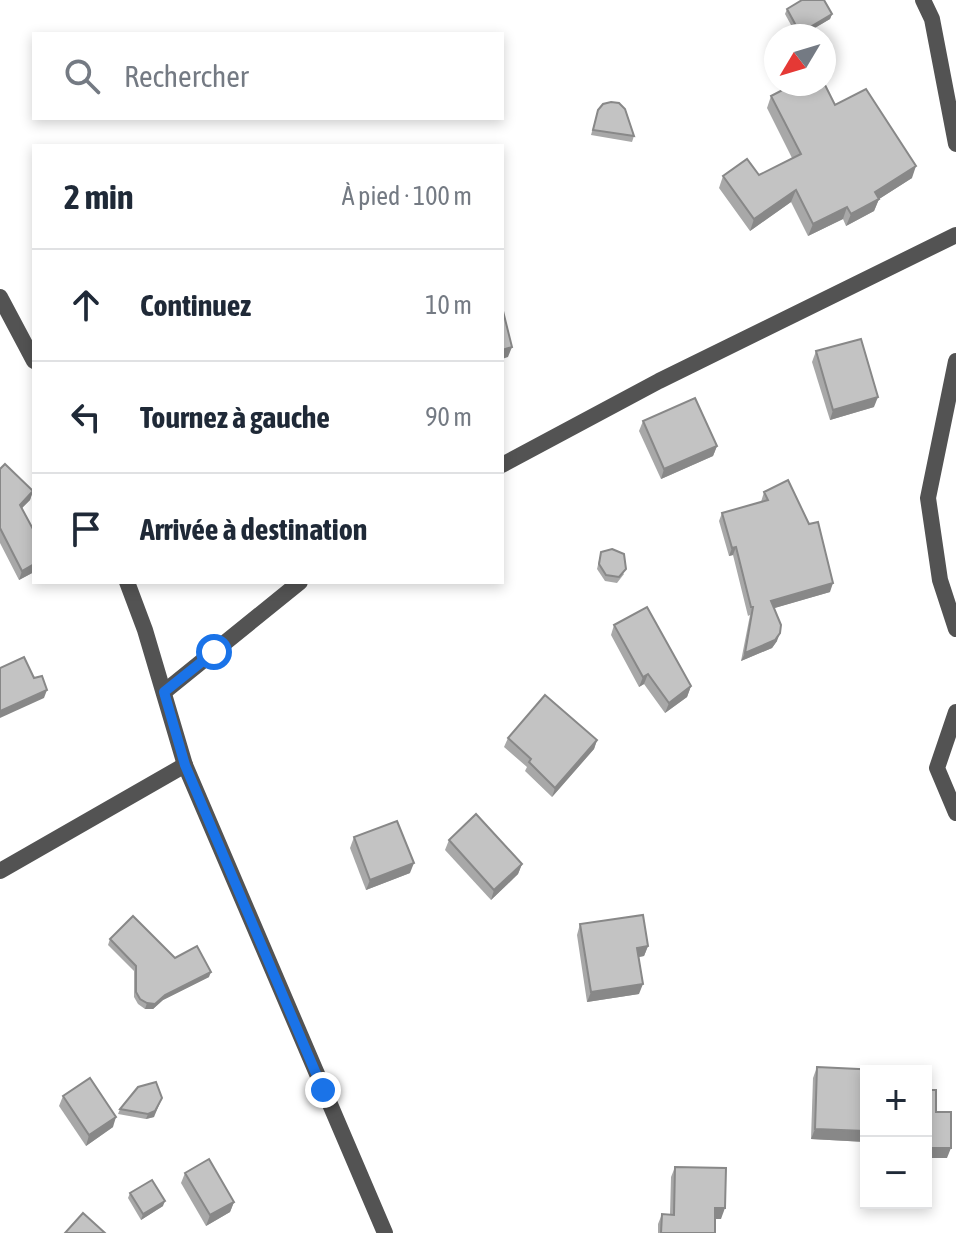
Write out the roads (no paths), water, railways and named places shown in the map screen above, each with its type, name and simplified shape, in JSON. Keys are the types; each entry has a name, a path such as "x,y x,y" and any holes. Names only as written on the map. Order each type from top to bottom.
{"street":[{"path":"923,0 932,19 956,144"},
{"path":"504,464 659,381 956,235"},
{"path":"0,297 32,357"},
{"path":"956,361 928,498 956,629"},
{"path":"128,584 145,630 185,765 385,1233"},
{"path":"164,692 298,584"},
{"path":"956,712 937,768 956,813"},
{"path":"0,871 185,765"}]}
